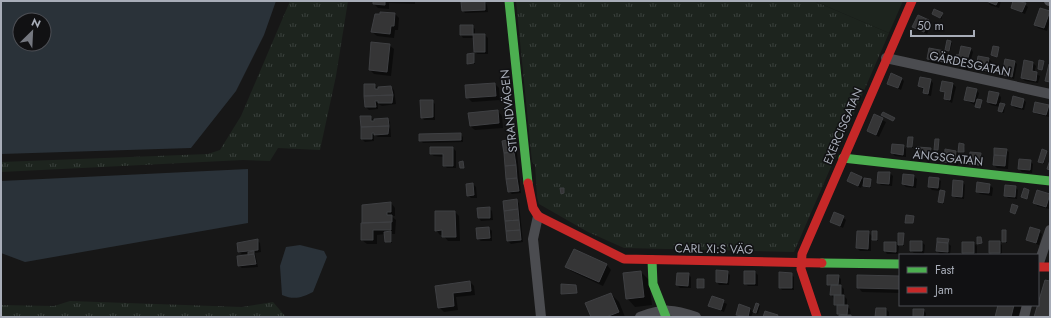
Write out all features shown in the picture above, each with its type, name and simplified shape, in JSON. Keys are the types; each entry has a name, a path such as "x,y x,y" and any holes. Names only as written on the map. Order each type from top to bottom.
{"street":[{"name":"STRANDVÄGEN","path":"510,1 529,189 533,208 538,216"},
{"name":"EXERCISGATAN","path":"802,262 802,254 842,158 912,1"},
{"name":"GÄRDESGATAN","path":"886,58 1050,94"},
{"name":"ÄNGSGATAN","path":"842,158 1050,181"},
{"name":"CARL XI:S VÄG","path":"538,216 615,256 624,259 899,264"},
{"path":"538,216 533,239 541,317"},
{"path":"1039,263 1050,230"},
{"path":"652,260 653,284 665,313"},
{"path":"802,262 802,271 817,317"},
{"path":"1039,266 1050,267"},
{"path":"1024,317 1027,306"},
{"path":"640,317 665,313 671,310 696,317"}],"green space":[{"path":"290,1 348,1 336,76 320,150 278,148 270,161 243,160 1,172 1,162 208,154 220,150 241,116"},
{"path":"516,1 814,1 889,33 794,252 624,248 588,232 539,204 537,197 535,165 532,162"},
{"path":"814,1 903,1 889,33"},
{"path":"70,301 242,307 273,302 286,317 1,317 1,305 54,306"}],"shaded area":[{"path":"1,1 276,1 264,35 236,91 191,148 1,154"},
{"path":"248,169 248,223 25,262 1,253 1,181"},
{"path":"300,245 324,251 327,257 313,292 294,298 282,295 280,266 286,247"}],"building":[{"path":"373,1 385,1 385,5 373,4"},
{"path":"485,1 485,10 462,11 461,2"},
{"path":"986,1 998,1 996,5"},
{"path":"1013,1 1026,3 1022,12 1011,8"},
{"path":"1040,8 1050,11 1044,28 1034,25"},
{"path":"934,9 943,13 940,18 932,14"},
{"path":"380,12 395,13 394,26 391,26 390,34 371,32 375,14 380,14"},
{"path":"918,15 929,20 924,32 912,27"},
{"path":"460,25 473,25 473,35 460,35"},
{"path":"473,34 485,34 485,52 474,52"},
{"path":"947,40 951,41 949,51 945,50"},
{"path":"371,42 390,44 387,72 369,70"},
{"path":"961,46 971,48 965,67 954,65 956,55 959,55"},
{"path":"993,46 999,47 997,57 991,55"},
{"path":"929,48 945,51 943,62 927,59"},
{"path":"474,53 474,63 467,64 467,54"},
{"path":"978,56 989,58 987,71 976,69"},
{"path":"1005,59 1015,61 1012,77 1002,75"},
{"path":"1024,60 1033,62 1032,71 1037,72 1036,81 1021,78"},
{"path":"1039,60 1044,61 1042,70 1038,69"},
{"path":"1050,64 1050,82 1045,81"},
{"path":"891,73 902,78 898,88 887,84"},
{"path":"920,77 931,79 928,94 923,93 924,88 918,86"},
{"path":"942,81 953,83 950,100 944,99 945,92 940,91"},
{"path":"495,83 496,96 466,98 465,85"},
{"path":"364,84 375,84 375,89 378,89 378,87 391,86 393,95 364,96"},
{"path":"967,87 977,89 974,102 964,100"},
{"path":"989,91 999,93 996,104 987,102"},
{"path":"393,95 392,103 378,103 378,101 375,101 376,107 365,107 364,96"},
{"path":"1013,96 1024,99 1022,108 1011,105"},
{"path":"977,99 982,100 980,108 975,107"},
{"path":"420,100 433,100 433,117 421,118"},
{"path":"1035,102 1049,105 1046,115 1033,112"},
{"path":"1000,103 1005,104 1002,112 998,111"},
{"path":"498,110 499,123 470,126 468,113"},
{"path":"883,112 895,118 893,121 881,115"},
{"path":"874,114 883,118 876,135 867,131"},
{"path":"360,116 371,116 371,121 374,121 374,119 388,118 389,126 361,127"},
{"path":"389,126 388,134 374,135 374,133 372,133 372,139 361,139 361,127"},
{"path":"461,133 461,140 419,141 419,134"},
{"path":"908,137 913,137 912,147 907,147"},
{"path":"513,139 514,152 504,153 502,141"},
{"path":"935,139 939,139 938,150 934,150"},
{"path":"959,143 964,144 964,152 958,152"},
{"path":"892,144 904,145 903,155 891,153"},
{"path":"430,147 453,147 453,166 443,166 443,154 430,154"},
{"path":"917,147 931,148 930,158 916,156"},
{"path":"994,148 1007,149 1006,156 994,155"},
{"path":"945,149 956,151 955,163 944,162"},
{"path":"1042,149 1047,151 1043,163 1038,162"},
{"path":"514,152 516,165 505,166 504,153"},
{"path":"970,152 981,153 979,165 969,164"},
{"path":"994,155 1006,156 1005,166 993,165"},
{"path":"1019,159 1031,160 1030,170 1018,169"},
{"path":"1050,160 1050,170 1047,169"},
{"path":"463,161 464,168 460,168 459,162"},
{"path":"516,165 517,178 506,179 505,166"},
{"path":"851,172 862,177 858,186 847,181"},
{"path":"878,172 890,172 889,184 877,183"},
{"path":"903,174 914,175 913,186 902,184"},
{"path":"929,177 939,178 938,188 928,187"},
{"path":"517,178 519,191 508,192 506,179"},
{"path":"864,178 871,179 870,187 863,186"},
{"path":"953,180 963,181 962,197 952,196"},
{"path":"977,182 990,184 989,193 976,192"},
{"path":"473,183 474,195 467,196 466,184"},
{"path":"1005,185 1016,186 1015,197 1004,196"},
{"path":"560,188 564,188 564,193 561,194"},
{"path":"1024,188 1029,190 1027,199 1021,197"},
{"path":"940,190 945,191 943,203 938,202"},
{"path":"1037,190 1050,194 1046,207 1033,203"},
{"path":"517,199 518,209 504,211 503,201"},
{"path":"391,202 391,212 387,212 387,215 392,215 392,222 362,223 362,205"},
{"path":"1012,204 1018,206 1015,214 1010,212"},
{"path":"490,207 490,218 478,218 477,208"},
{"path":"518,209 519,220 505,221 504,211"},
{"path":"435,211 455,211 456,237 442,237 442,230 435,231"},
{"path":"834,212 844,216 840,226 830,222"},
{"path":"906,215 914,216 913,223 905,223"},
{"path":"519,220 520,230 506,231 505,221"},
{"path":"391,222 391,230 373,230 373,240 361,240 361,223"},
{"path":"489,227 490,238 477,239 476,228"},
{"path":"1030,227 1040,230 1036,243 1026,240"},
{"path":"520,230 521,240 507,241 506,231"},
{"path":"1002,230 1006,230 1006,242 1002,242"},
{"path":"391,231 391,242 385,242 384,232"},
{"path":"857,231 869,231 868,249 856,248"},
{"path":"872,231 877,231 877,240 872,240"},
{"path":"898,233 904,233 903,245 898,245"},
{"path":"977,237 981,237 982,243 977,244"},
{"path":"937,238 949,239 948,243 937,242"},
{"path":"258,239 258,250 238,252 237,243"},
{"path":"910,241 922,241 922,251 910,251"},
{"path":"989,241 1000,241 1000,253 989,253"},
{"path":"884,242 896,242 896,252 884,251"},
{"path":"937,242 948,243 948,252 936,251"},
{"path":"962,242 974,242 974,253 962,253"},
{"path":"574,249 607,264 599,282 565,267"},
{"path":"254,251 254,254 248,255 248,252"},
{"path":"254,254 256,264 238,266 237,256"},
{"path":"716,270 728,271 727,283 716,282"},
{"path":"641,271 644,297 626,299 623,273"},
{"path":"744,271 755,271 755,284 744,284"},
{"path":"779,272 792,273 792,288 779,288"},
{"path":"677,273 689,273 688,286 676,285"},
{"path":"827,275 839,275 838,285 827,285"},
{"path":"857,275 899,276 899,289 857,288"},
{"path":"697,279 704,279 704,288 697,288"},
{"path":"1045,280 1050,281 1049,317 1034,317 1037,306 1039,306 1039,300"},
{"path":"470,281 471,291 453,293 454,306 438,308 435,286"},
{"path":"561,284 576,285 577,293 561,294"},
{"path":"831,285 841,285 841,295 830,295"},
{"path":"611,293 619,312 606,317 591,317 585,303"},
{"path":"834,295 844,295 844,305 834,305"},
{"path":"712,296 724,300 721,310 708,306"},
{"path":"756,303 759,304 756,313 753,312"},
{"path":"739,304 750,308 748,317 736,315"},
{"path":"837,305 848,305 847,315 837,314"},
{"path":"998,306 1014,306 1011,317 995,317"},
{"path":"876,308 886,308 886,317 875,317"},
{"path":"913,309 924,309 923,317 913,317"},
{"path":"765,311 778,315 777,317 763,317"},
{"path":"839,315 851,315 851,317 839,317"}],"traffic: fast":[{"path":"509,1 528,183"},
{"path":"843,158 1050,181"},
{"path":"652,260 653,284 666,317"},
{"path":"822,263 899,264"}],"traffic: jam":[{"path":"817,317 801,269 802,254 912,1"},
{"path":"528,183 533,208 538,216 624,259 822,263"},
{"path":"1039,267 1050,267"}]}
